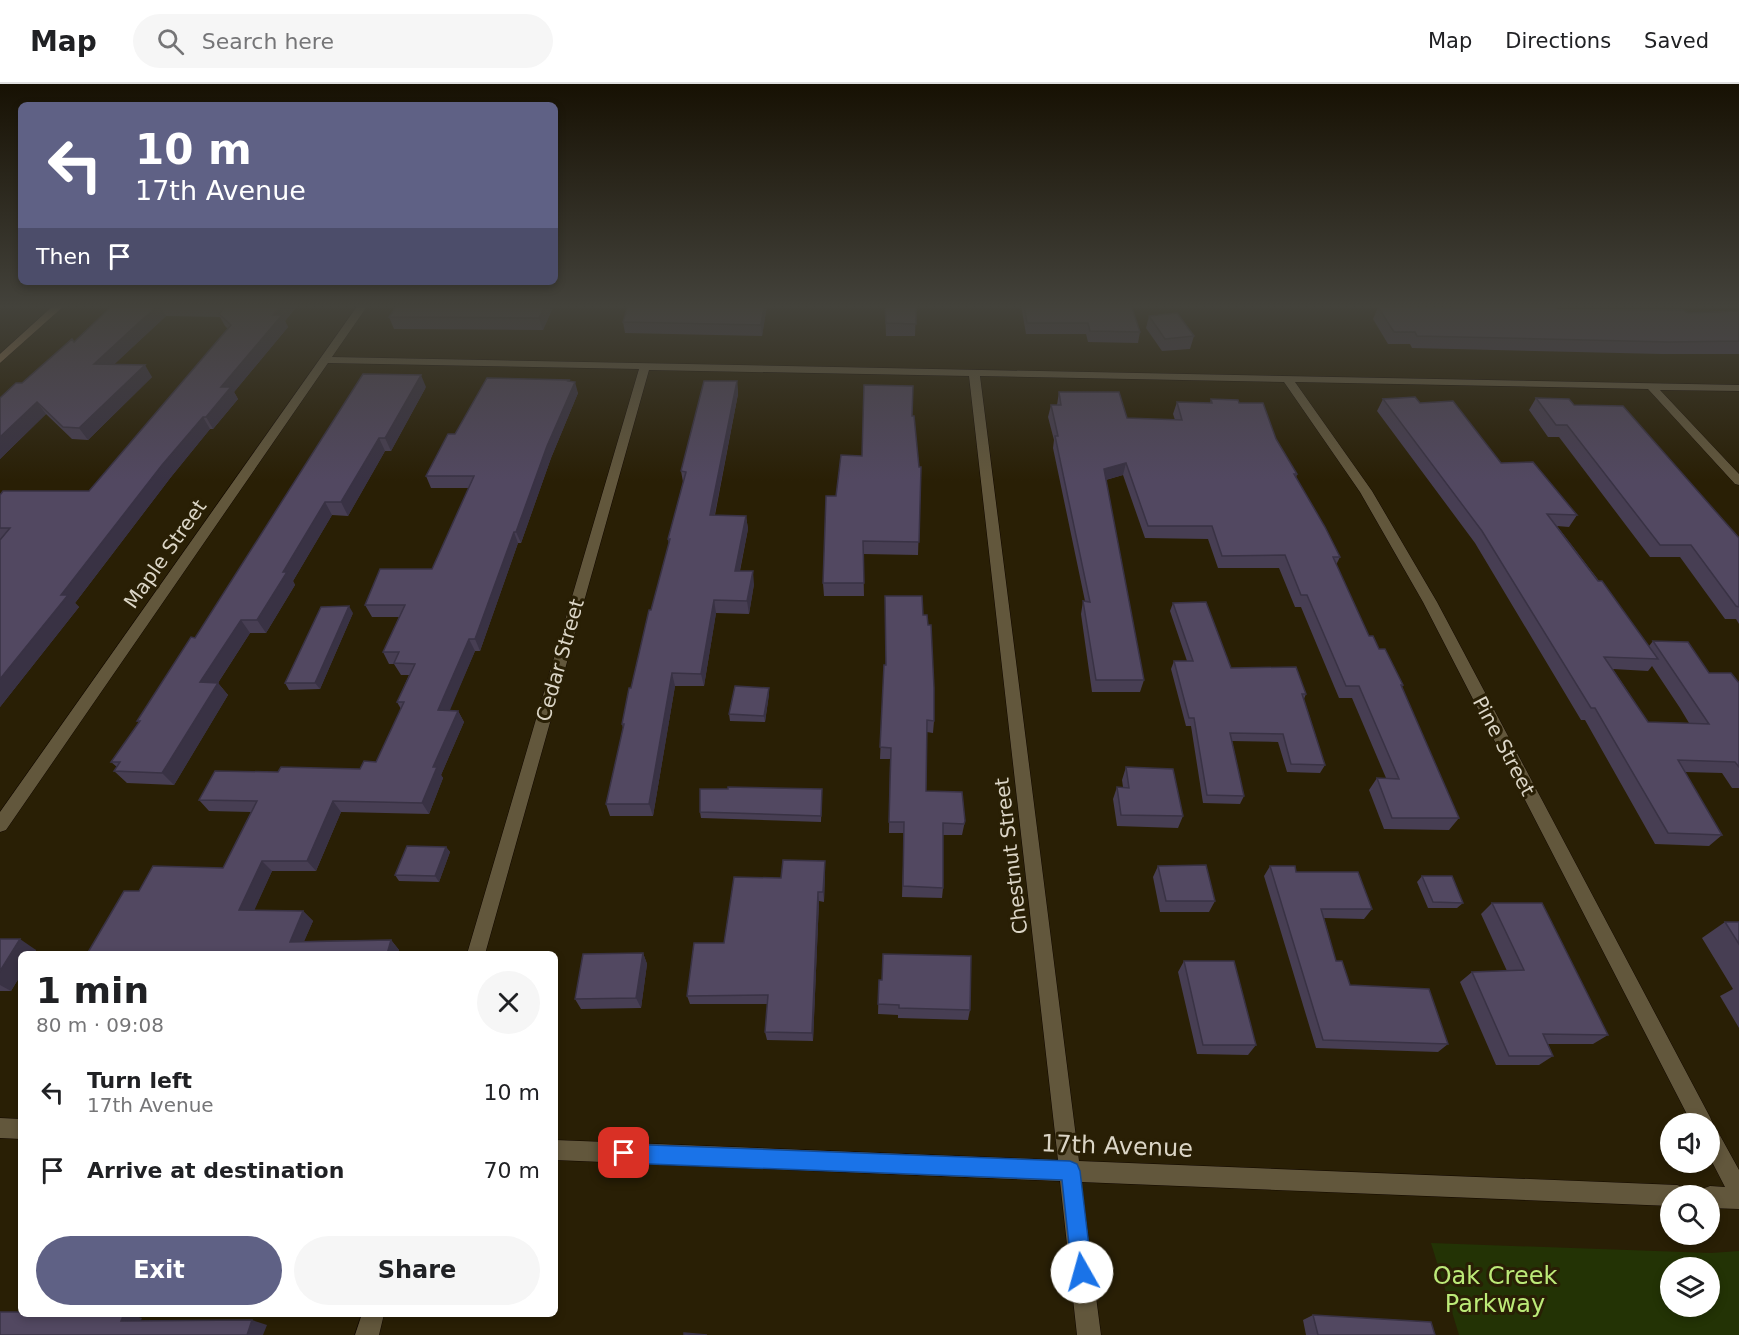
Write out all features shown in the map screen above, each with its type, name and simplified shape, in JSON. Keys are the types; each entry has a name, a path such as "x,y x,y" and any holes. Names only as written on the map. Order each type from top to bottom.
{"street":[{"name":"Maple Street","path":"0,825 323,363"},
{"path":"505,363 1739,388"},
{"name":"Cedar Street","path":"477,951 645,366"},
{"name":"Chestnut Street","path":"974,373 1089,1335"},
{"name":"Pine Street","path":"1287,379 1366,491 1430,602 1697,1113"},
{"path":"1651,386 1739,481"},
{"path":"0,1128 18,1129"},
{"name":"17th Avenue","path":"558,1150 1660,1195"},
{"path":"1720,1156 1739,1192"},
{"path":"1720,1197 1739,1198"},
{"path":"367,1335 372,1317"}],"green space":[{"name":"Oak Creek Parkway","path":"1431,1243 1711,1253 1739,1251 1739,1335 1459,1335"}],"building":[{"path":"44,363 145,365 79,428 63,427 37,402 0,437 0,398 16,383 22,383"},
{"path":"198,363 241,363 221,387 231,387 162,465 61,595 68,595 0,679 0,540 10,528 0,528 0,495 3,491 89,491"},
{"path":"363,374 421,375 385,438 379,438 341,502 325,502 283,572 287,572 257,620 241,620 200,682 218,683 162,773 114,771 120,762 111,762 140,721 137,721 191,637 195,638"},
{"path":"487,378 575,382 547,446 475,639 469,639 438,710 458,711 433,767 437,767 422,803 333,801 307,861 262,861 239,910 303,911 290,942 391,940 388,951 89,951 124,891 139,891 153,866 223,868 257,801 199,800 215,771 278,772 281,767 360,769 364,761 376,762 404,702 397,702 415,664 394,663 399,652 383,652 405,605 365,605 380,569 432,569 474,476 426,476 448,434 455,434"},
{"path":"704,381 737,381 710,515 746,516 735,571 753,571 747,601 714,600 701,674 672,673 649,804 606,804 624,724 622,724 629,688 631,688 649,610 651,610 670,539 668,539 686,472 681,471"},
{"path":"864,385 913,386 912,416 914,416 919,467 921,467 919,542 863,541 864,583 823,583 826,496 836,496 841,455 862,456"},
{"path":"1059,392 1119,392 1127,418 1182,420 1177,402 1212,403 1211,399 1238,400 1239,403 1263,403 1276,439 1340,557 1333,557 1369,636 1373,636 1379,649 1385,649 1403,685 1401,685 1459,818 1392,818 1377,778 1399,779 1359,686 1346,686 1307,595 1301,595 1285,555 1222,556 1212,526 1148,526 1126,463 1104,469 1144,680 1096,680 1083,601 1090,602 1055,436 1058,436 1051,405 1061,405"},
{"path":"1415,397 1420,403 1453,401 1501,463 1533,462 1577,515 1547,514 1598,581 1602,581 1658,659 1604,657 1648,722 1709,724 1653,641 1688,642 1709,673 1731,673 1739,683 1739,767 1735,762 1678,760 1722,835 1668,833 1595,708 1591,708 1482,531 1383,399"},
{"path":"1536,398 1569,399 1574,405 1623,406 1739,538 1739,607 1691,545 1660,545 1567,425 1556,425"},
{"path":"885,596 922,596 923,615 927,615 928,625 931,625 934,721 927,720 926,791 962,792 965,821 964,824 943,823 943,888 903,886 904,822 889,822 891,748 880,747 884,665 886,665"},
{"path":"1206,602 1231,668 1296,667 1306,694 1302,694 1325,765 1291,764 1283,734 1230,733 1244,796 1207,795 1194,718 1189,718 1174,661 1193,661 1173,603"},
{"path":"349,606 315,683 285,683 321,607"},
{"path":"735,686 769,688 764,716 729,714"},
{"path":"1126,767 1173,769 1183,816 1121,815 1117,787 1129,788"},
{"path":"728,787 822,789 821,816 700,812 700,789 728,789"},
{"path":"407,846 446,847 435,876 395,875"},
{"path":"783,860 825,861 823,892 818,892 812,1033 765,1032 768,995 687,996 694,943 724,943 734,877 781,878"},
{"path":"1206,865 1215,901 1166,901 1158,866"},
{"path":"1270,866 1295,866 1296,872 1358,872 1372,909 1321,909 1336,961 1342,961 1350,985 1429,989 1448,1044 1323,1040"},
{"path":"1422,876 1452,876 1463,903 1433,902"},
{"path":"1492,903 1542,903 1608,1035 1543,1034 1553,1056 1509,1056 1472,972 1524,970"},
{"path":"1725,922 1739,922 1739,944"},
{"path":"0,939 20,939 0,971"},
{"path":"643,953 636,998 575,999 583,954"},
{"path":"883,954 971,956 970,1010 899,1008 899,1005 878,1004"},
{"path":"1184,961 1234,961 1256,1045 1203,1045"},
{"path":"0,1312 18,1312 18,1317 123,1317 121,1321 252,1320 247,1335 0,1335"},
{"path":"1313,1315 1431,1322 1435,1335 1318,1335"},
{"path":"684,1333 707,1335 684,1335"}],"route":[{"path":"624,1153 1070,1171 1082,1272"}]}
